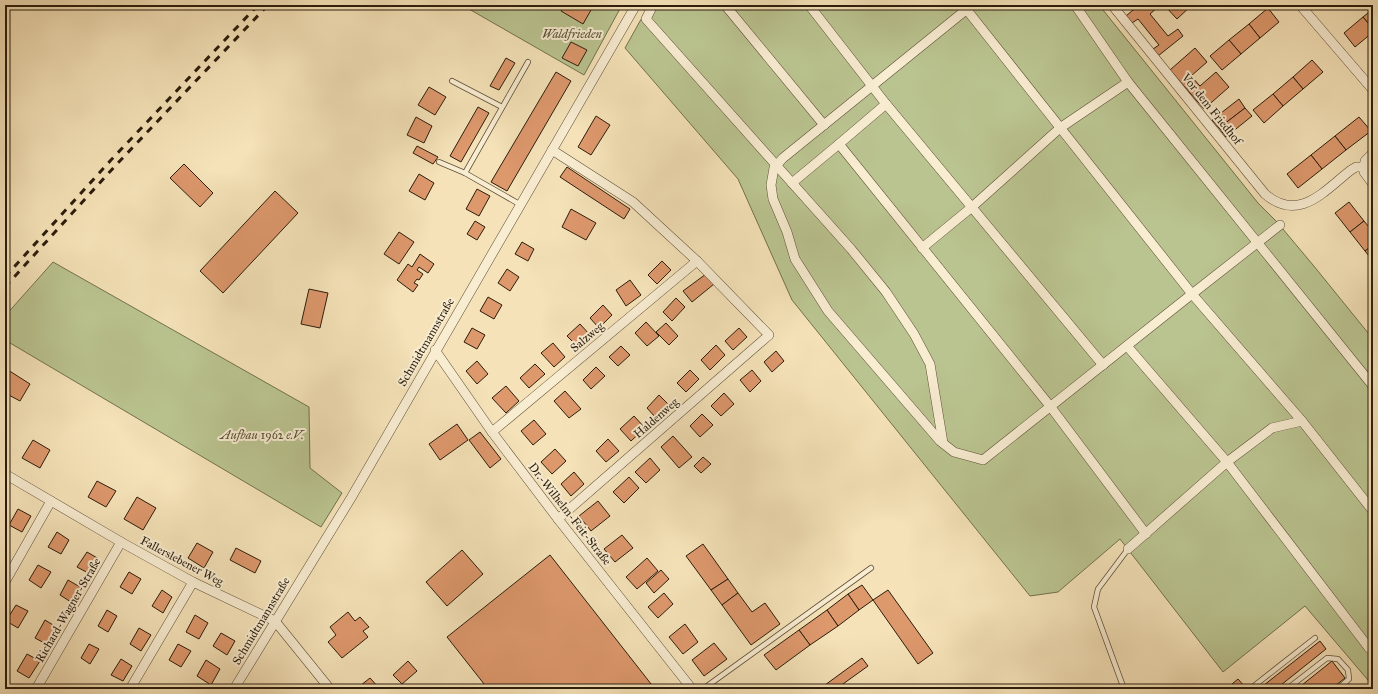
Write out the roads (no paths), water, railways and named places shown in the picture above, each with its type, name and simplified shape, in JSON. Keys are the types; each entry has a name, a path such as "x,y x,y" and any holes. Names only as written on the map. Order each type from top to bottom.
{"street":[{"name":"Schmidtmannstraße","path":"234,689 351,498 636,5"},
{"path":"653,5 646,19 851,249 886,292 914,334 930,364 943,443"},
{"path":"725,5 824,125"},
{"path":"809,5 886,104 1103,364"},
{"path":"1075,5 1128,82 1373,386"},
{"name":"Vor dem Friedhof","path":"1112,5 1266,194 1280,205 1297,207 1306,204 1351,170 1356,167 1364,167"},
{"path":"1300,5 1373,90"},
{"path":"1280,225 1192,294 1127,346 1103,364 983,460 954,452 943,443 828,311 795,260 787,232 773,199 771,185 774,168 783,158 873,86 967,6 1060,128 1192,294 1302,421 1373,511"},
{"path":"922,248 972,207 1060,128 1128,82"},
{"path":"792,183 886,104"},
{"path":"839,144 1050,406 1146,534"},
{"path":"552,150 633,202 697,261"},
{"path":"1373,153 1365,161 1364,167 1364,172 1373,184"},
{"name":"Haldenweg","path":"558,519 769,335 697,261"},
{"name":"Salzweg","path":"492,432 697,261"},
{"path":"1127,346 1227,462 1369,648 1373,645"},
{"name":"Dr.-Wilhelm-Feit-Straße","path":"436,350 492,432 558,519 692,689"},
{"path":"1128,550 1227,462 1272,428 1302,421"},
{"name":"Fallerslebener Weg","path":"5,474 193,582 276,621 330,689"},
{"path":"5,582 52,501"},
{"name":"Richard-Wagner-Straße","path":"36,689 121,542"},
{"path":"130,689 193,582"}],"lane":[{"path":"465,173 528,62"},
{"path":"452,81 502,108"},
{"path":"439,162 465,173 521,205"},
{"path":"1124,689 1094,607 1098,589 1128,550"},
{"path":"703,689 871,568"},
{"path":"1250,689 1315,638"},
{"path":"1287,689 1327,658 1338,659 1348,670 1349,679 1338,689"}],"railway":[{"path":"5,277 111,160 258,5"},
{"path":"5,287 116,165 268,5"}],"park label":[{"name":"Waldfrieden","path":"572,34"},
{"name":"Aufbau 1962 e.V.","path":"262,435"}]}
